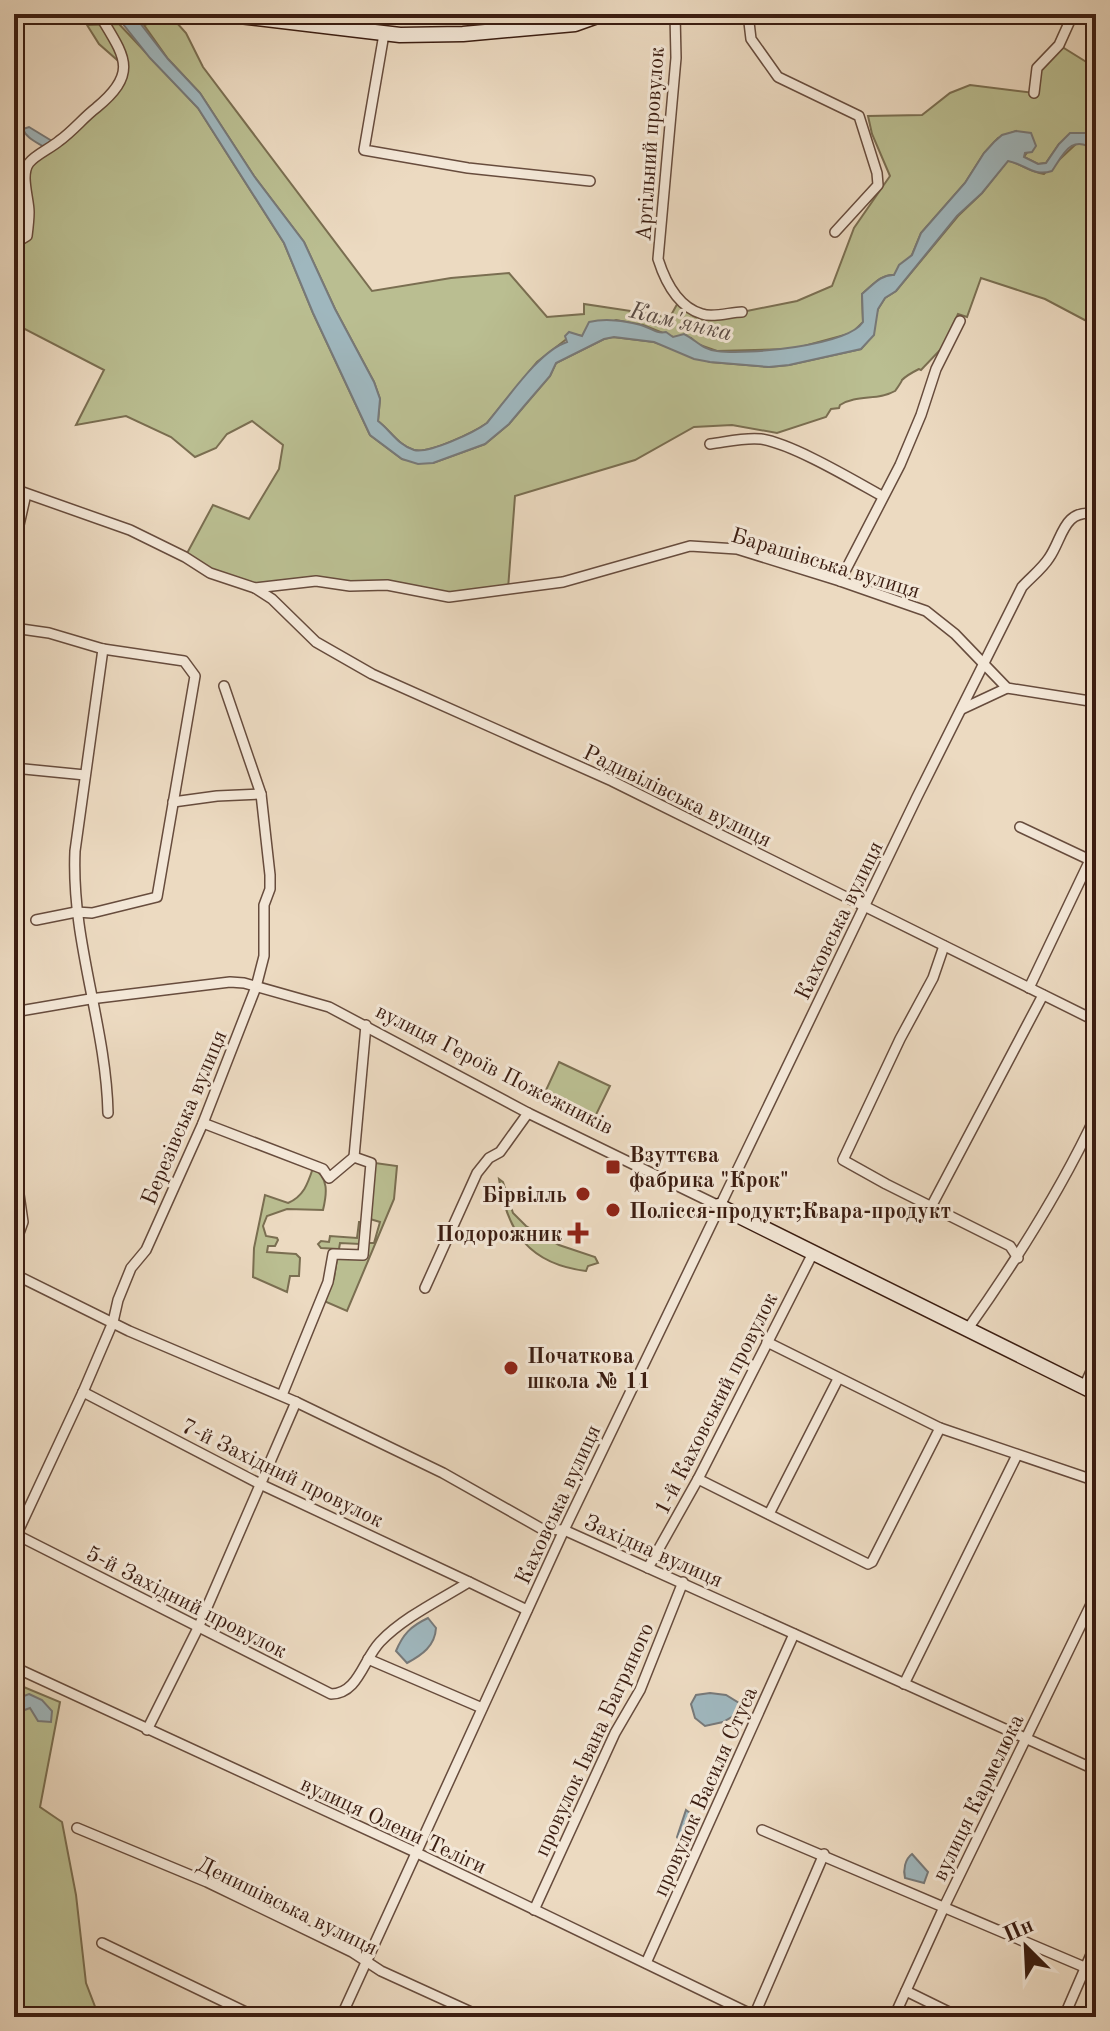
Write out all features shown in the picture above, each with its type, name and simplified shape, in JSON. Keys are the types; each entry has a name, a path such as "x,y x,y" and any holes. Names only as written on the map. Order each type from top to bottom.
{"street":[{"path":"14,244 27,236 29,210 26,173 29,163 77,129 94,109 108,100 124,79 119,49 99,14"},
{"path":"222,14 384,34 463,34 515,30 575,24 603,14"},
{"name":"Артільний провулок","path":"675,14 676,58 658,259 670,288 703,315 742,312"},
{"path":"748,14 751,39 778,77 859,116 878,185 835,232"},
{"path":"1034,93 1037,68 1059,45 1073,14"},
{"path":"384,34 364,150 468,168 590,181"},
{"path":"840,581 900,465 936,369 960,321"},
{"path":"710,444 759,439 773,442 882,496"},
{"name":"Барашівська вулиця","path":"14,489 130,530 210,573 255,588 316,581 350,586 387,585 449,597 563,582 690,546 737,549 926,611 955,634 1007,688"},
{"path":"14,547 26,494"},
{"name":"Каховська вулиця","path":"341,2017 564,1530 983,664 1022,587 1049,559 1072,518 1083,512 1096,514"},
{"path":"277,604 279,593 292,584"},
{"name":"Радивілівська вулиця","path":"255,588 277,604 316,642 372,674 612,781 1096,1021"},
{"path":"14,628 49,633 103,649 184,661 195,676 157,897 92,913 76,912 36,920"},
{"path":"103,649 75,851 76,912 105,1072 108,1113"},
{"name":"Березівська вулиця","path":"15,1537 83,1392 113,1322 131,1268 146,1250 203,1123 256,987 264,956 264,905 270,889 261,794 224,686"},
{"path":"962,709 1007,688 1096,702"},
{"path":"14,768 85,775"},
{"path":"173,802 261,794"},
{"path":"1020,827 1090,860 1029,988"},
{"path":"944,946 933,978 900,1039 843,1160 1010,1246 1018,1258"},
{"name":"вулиця Героїв Пожежників","path":"14,1012 90,999 230,982 329,1007 528,1113 1090,1390"},
{"path":"932,1205 1043,995"},
{"path":"203,1123 323,1169 329,1178 354,1157 366,1025"},
{"path":"425,1288 477,1173 489,1158 500,1152 528,1113"},
{"path":"967,1330 1018,1258 1071,1167 1096,1115"},
{"path":"282,1395 328,1282 333,1254 363,1255 371,1163 354,1157"},
{"path":"14,1160 23,1222 14,1247"},
{"name":"1-й Каховський провулок","path":"648,1568 698,1479 813,1253"},
{"name":"Західна вулиця","path":"14,1274 113,1322 282,1395 443,1473 542,1529 564,1530 1096,1770"},
{"path":"767,1342 940,1428 1096,1481"},
{"path":"1090,1390 1096,1360"},
{"path":"769,1514 838,1379"},
{"name":"7-й Західний провулок","path":"83,1392 260,1484 527,1610"},
{"path":"147,1730 198,1628 296,1402"},
{"path":"698,1479 866,1564 870,1563 940,1428"},
{"path":"904,1684 1017,1455"},
{"path":"14,1503 27,1509"},
{"name":"5-й Західний провулок","path":"15,1537 331,1694 342,1694 350,1688 368,1659"},
{"path":"469,1582 408,1621 380,1643 368,1659 482,1708"},
{"name":"провулок Івана Багряного","path":"534,1910 615,1733 640,1690 683,1582"},
{"name":"вулиця Кармелюка","path":"894,2017 1096,1594"},
{"name":"провулок Василя Стуса","path":"646,1963 794,1634"},
{"name":"вулиця Олени Теліги","path":"14,1667 415,1852 756,2016"},
{"name":"Денишівська вулиця","path":"77,1828 207,1882 482,2017"},
{"path":"762,1830 945,1905 1096,1972"},
{"path":"756,2016 824,1854"},
{"path":"102,1943 256,2017"},
{"path":"1064,2017 1096,1943"},
{"path":"906,1991 959,2017"}],"green space":[{"path":"177,23 186,33 203,67 372,291 451,278 509,273 547,317 584,314 584,304 670,317 680,299 703,315 742,312 797,301 832,286 854,228 890,176 872,134 868,116 922,115 950,93 970,85 1034,93 1037,68 1059,45 1096,68 1096,133 1092,131 1059,144 1046,163 1038,164 1024,157 1028,151 1016,131 998,138 984,153 965,183 921,233 912,255 894,275 881,278 862,294 863,322 852,333 793,349 717,351 697,344 691,338 673,337 643,325 616,320 582,336 573,334 537,362 487,423 440,446 414,450 399,441 378,421 380,399 374,382 304,242 254,176 200,93 168,59 144,25"},
{"path":"119,24 198,108 284,243 370,435 402,459 433,463 485,444 509,424 550,376 556,363 604,339 613,337 654,342 710,362 769,367 861,349 867,342 885,298 896,291 1008,160 1044,174 1076,144 1084,144 1096,151 1096,326 1045,299 981,278 967,317 958,314 942,348 921,370 904,378 895,391 847,402 831,409 826,417 777,433 732,425 694,427 635,460 515,496 508,589 449,597 316,581 255,588 185,557 213,505 249,519 279,469 283,445 252,421 227,434 216,448 195,457 171,437 126,416 76,425 104,370 23,328 14,341 14,244 28,225 29,163 108,100 124,66 99,44 87,25"},
{"path":"559,1062 610,1086 591,1125 541,1101"},
{"path":"375,1163 397,1166 394,1199 347,1311 324,1301 334,1278 337,1259 366,1258 368,1243 374,1243 380,1222 370,1219"},
{"path":"313,1168 322,1176 326,1186 323,1210 287,1209 267,1216 263,1226 266,1236 278,1240 275,1246 268,1246 267,1252 296,1254 300,1258 299,1276 290,1276 287,1292 253,1277 254,1248 265,1195 288,1203 305,1188"},
{"path":"499,1179 503,1182 513,1213 526,1226 559,1245 595,1257 598,1263 588,1266 586,1271 567,1267 550,1261 524,1243 508,1215"},
{"path":"359,1222 360,1244 340,1243 339,1249 321,1248 318,1244 321,1241 329,1242 330,1236 357,1238"},
{"path":"14,1683 60,1702 40,1807 62,1822 76,1895 86,1983 99,2017 14,2017"}],"water":[{"path":"115,14 133,14 168,59 200,93 254,176 304,242 374,382 380,399 378,421 399,441 414,450 441,446 487,423 535,365 567,342 565,336 569,332 582,336 589,322 622,321 666,332 673,337 684,334 708,349 731,352 795,347 838,337 863,322 862,294 881,278 894,275 899,265 912,255 921,233 965,183 984,153 1002,135 1016,131 1031,133 1036,146 1024,157 1038,164 1046,163 1070,133 1096,133 1096,151 1081,144 1075,145 1065,152 1052,171 1045,172 1008,161 982,193 957,216 896,291 885,298 878,309 874,335 861,349 769,367 694,359 654,342 614,337 604,339 556,363 550,376 509,424 485,444 433,463 418,464 402,459 370,435 284,243 198,108 150,58"},
{"path":"29,127 52,141 44,147 26,135 23,129"},
{"path":"428,1618 436,1628 433,1640 423,1653 407,1663 396,1651 408,1631"},
{"path":"29,1694 42,1700 52,1711 51,1722 38,1721 30,1708 19,1712 14,1708 16,1699"},
{"path":"696,1695 726,1695 739,1703 735,1715 723,1722 705,1726 695,1718 691,1704"},
{"path":"686,1810 698,1819 692,1838 681,1843 677,1837"},
{"path":"912,1854 928,1872 924,1883 905,1878 905,1865"}],"place":[{"name":"Взуттєва фабрика \"Крок\"","path":"613,1167"},
{"name":"Бірвілль","path":"583,1194"},
{"name":"Полісся-продукт;Квара-продукт","path":"613,1210"},
{"name":"Подорожник","path":"578,1233"},
{"name":"Початкова школа № 11","path":"511,1368"}],"water label":[{"name":"Кам'янка","path":"681,321"}]}
